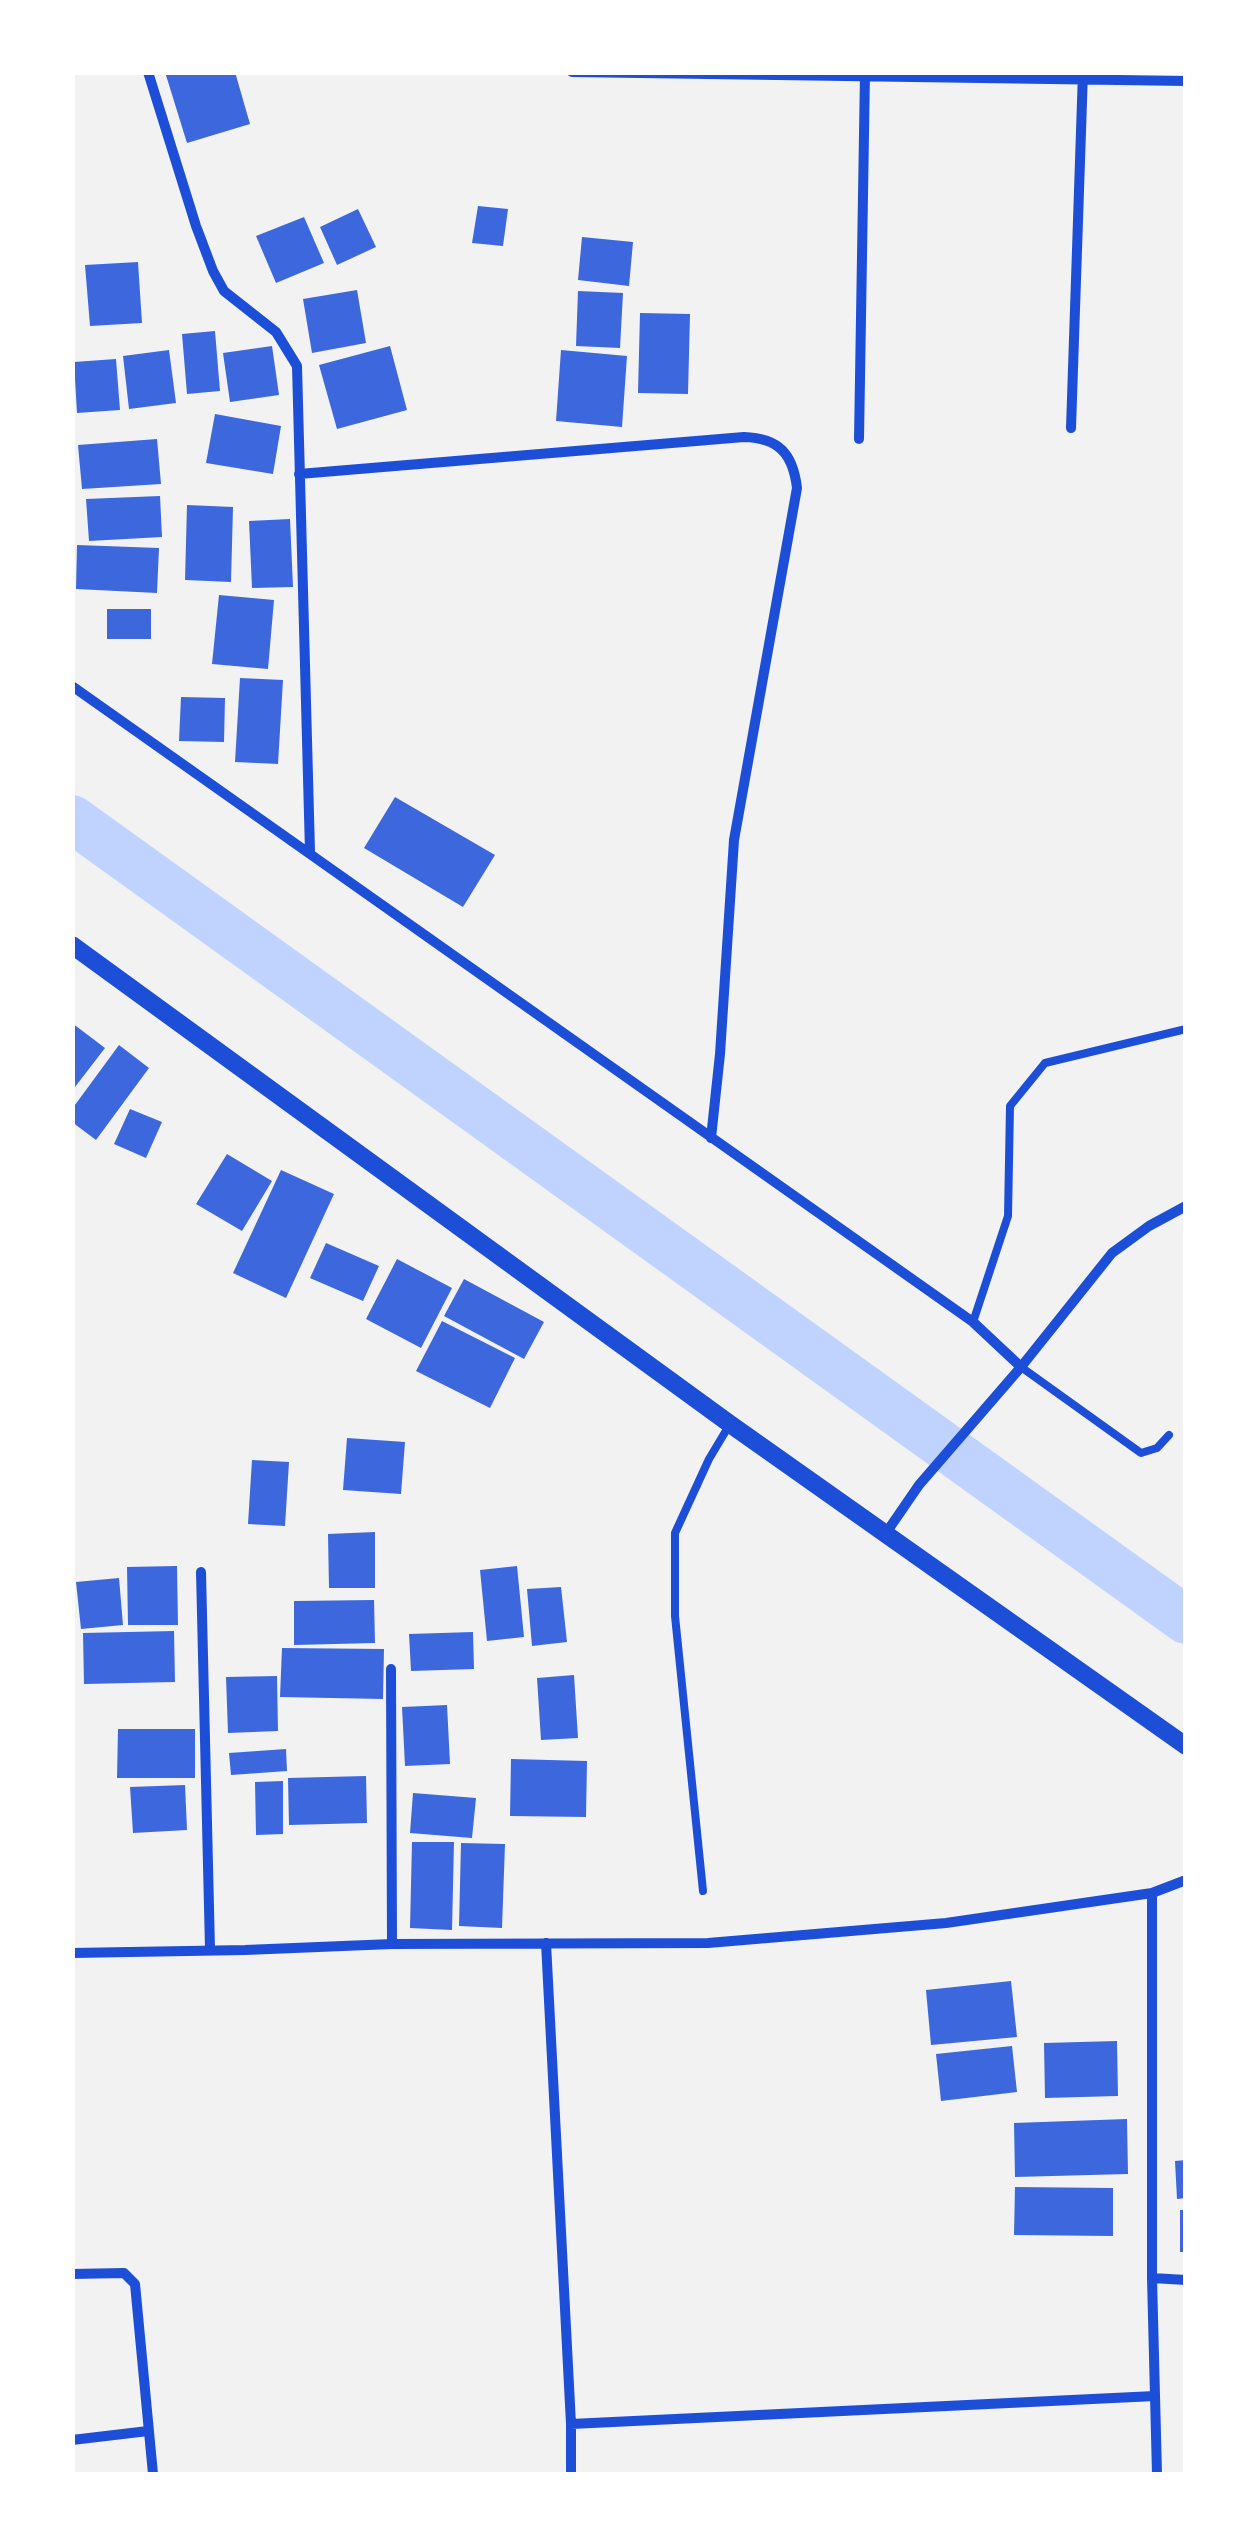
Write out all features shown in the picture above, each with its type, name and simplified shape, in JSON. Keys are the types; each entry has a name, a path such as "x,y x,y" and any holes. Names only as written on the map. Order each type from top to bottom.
{"street":[{"path":"148,72 213,270 224,291 276,332 297,366 310,852"},
{"path":"572,72 1083,76 1186,81"},
{"path":"859,439 865,75"},
{"path":"1071,428 1083,76"},
{"path":"299,474 744,437 771,441 788,455 795,470 796,488 734,840 711,1138"},
{"path":"72,686 973,1322 1021,1367"},
{"path":"72,946 730,1424 1186,1746"},
{"path":"886,1533 919,1486 1112,1254 1149,1226 1186,1206"},
{"path":"201,1572 210,1949"},
{"path":"392,1669 392,1944"},
{"path":"72,1953 392,1944 728,1942 946,1923 1152,1894 1186,1880"},
{"path":"1152,1894 1156,2474"},
{"path":"546,1943 571,2474"},
{"path":"72,2274 124,2273 135,2284 153,2474"},
{"path":"1152,2278 1186,2280"},
{"path":"571,2424 1155,2396"},
{"path":"72,2440 148,2430"}],"lane":[{"path":"973,1322 1008,1216 1010,1106 1045,1063 1186,1029"},
{"path":"1021,1367 1141,1452 1157,1448 1169,1435"},
{"path":"703,1891 675,1616 675,1532 730,1424"}],"building":[{"path":"165,72 235,72 250,124 187,143"},
{"path":"478,206 508,209 503,246 472,243"},
{"path":"358,209 376,247 337,265 320,227"},
{"path":"304,217 324,263 276,283 256,236"},
{"path":"582,237 633,242 629,286 578,280"},
{"path":"138,262 142,323 90,326 85,265"},
{"path":"357,290 366,343 312,353 303,299"},
{"path":"578,291 623,293 620,348 576,346"},
{"path":"640,313 690,314 688,394 638,393"},
{"path":"215,331 220,391 187,394 182,334"},
{"path":"272,346 279,395 230,402 223,353"},
{"path":"390,346 407,410 337,429 319,365"},
{"path":"169,350 176,403 129,409 123,356"},
{"path":"561,350 627,356 622,427 556,421"},
{"path":"116,359 120,410 77,413 74,362"},
{"path":"215,414 281,426 273,474 206,463"},
{"path":"157,439 161,484 82,489 78,445"},
{"path":"160,496 162,537 89,541 86,499"},
{"path":"187,505 233,507 231,582 185,580"},
{"path":"290,519 293,587 252,588 249,521"},
{"path":"77,545 159,548 157,593 76,589"},
{"path":"219,595 274,600 268,669 212,664"},
{"path":"107,609 151,609 151,639 107,639"},
{"path":"240,678 283,680 278,764 235,762"},
{"path":"181,697 225,698 224,742 179,741"},
{"path":"395,797 495,855 463,907 364,848"},
{"path":"72,1023 105,1048 75,1087 72,1085"},
{"path":"119,1045 149,1068 96,1140 72,1122 72,1109"},
{"path":"130,1109 162,1122 146,1158 114,1144"},
{"path":"227,1154 272,1181 242,1231 196,1204"},
{"path":"281,1170 334,1194 286,1298 233,1273"},
{"path":"326,1243 379,1266 363,1301 310,1278"},
{"path":"397,1259 452,1288 421,1348 366,1319"},
{"path":"464,1279 544,1322 524,1359 444,1316"},
{"path":"442,1321 515,1358 490,1408 416,1371"},
{"path":"347,1438 405,1442 401,1494 343,1490"},
{"path":"252,1460 289,1462 285,1526 248,1524"},
{"path":"375,1532 375,1588 329,1588 328,1534"},
{"path":"177,1566 178,1625 128,1625 127,1567"},
{"path":"517,1566 524,1637 487,1641 480,1570"},
{"path":"119,1578 123,1625 81,1629 76,1582"},
{"path":"561,1587 567,1642 532,1646 527,1589"},
{"path":"374,1600 375,1643 294,1645 294,1601"},
{"path":"174,1631 175,1682 84,1684 83,1633"},
{"path":"473,1632 474,1669 411,1671 409,1634"},
{"path":"282,1648 384,1649 383,1699 280,1697"},
{"path":"574,1675 578,1738 541,1740 537,1678"},
{"path":"277,1676 278,1731 228,1733 226,1677"},
{"path":"447,1705 450,1764 405,1766 402,1707"},
{"path":"118,1729 195,1729 195,1778 117,1778"},
{"path":"286,1749 287,1771 231,1775 229,1753"},
{"path":"511,1759 587,1761 586,1817 510,1816"},
{"path":"366,1776 367,1823 289,1825 288,1778"},
{"path":"283,1781 283,1834 256,1835 255,1782"},
{"path":"185,1785 187,1830 133,1833 130,1787"},
{"path":"413,1793 476,1798 472,1838 410,1833"},
{"path":"412,1842 454,1842 452,1930 410,1928"},
{"path":"461,1843 505,1844 502,1928 459,1926"},
{"path":"1011,1981 1017,2037 931,2045 926,1990"},
{"path":"1117,2041 1118,2096 1045,2098 1044,2043"},
{"path":"1012,2046 1017,2092 941,2101 936,2054"},
{"path":"1127,2119 1128,2174 1015,2177 1014,2123"},
{"path":"1186,2160 1186,2198 1177,2199 1175,2161"},
{"path":"1015,2187 1113,2188 1113,2236 1014,2235"},
{"path":"1180,2210 1186,2210 1186,2252 1180,2252"}],"waterway":[{"path":"72,819 1186,1620"}]}
